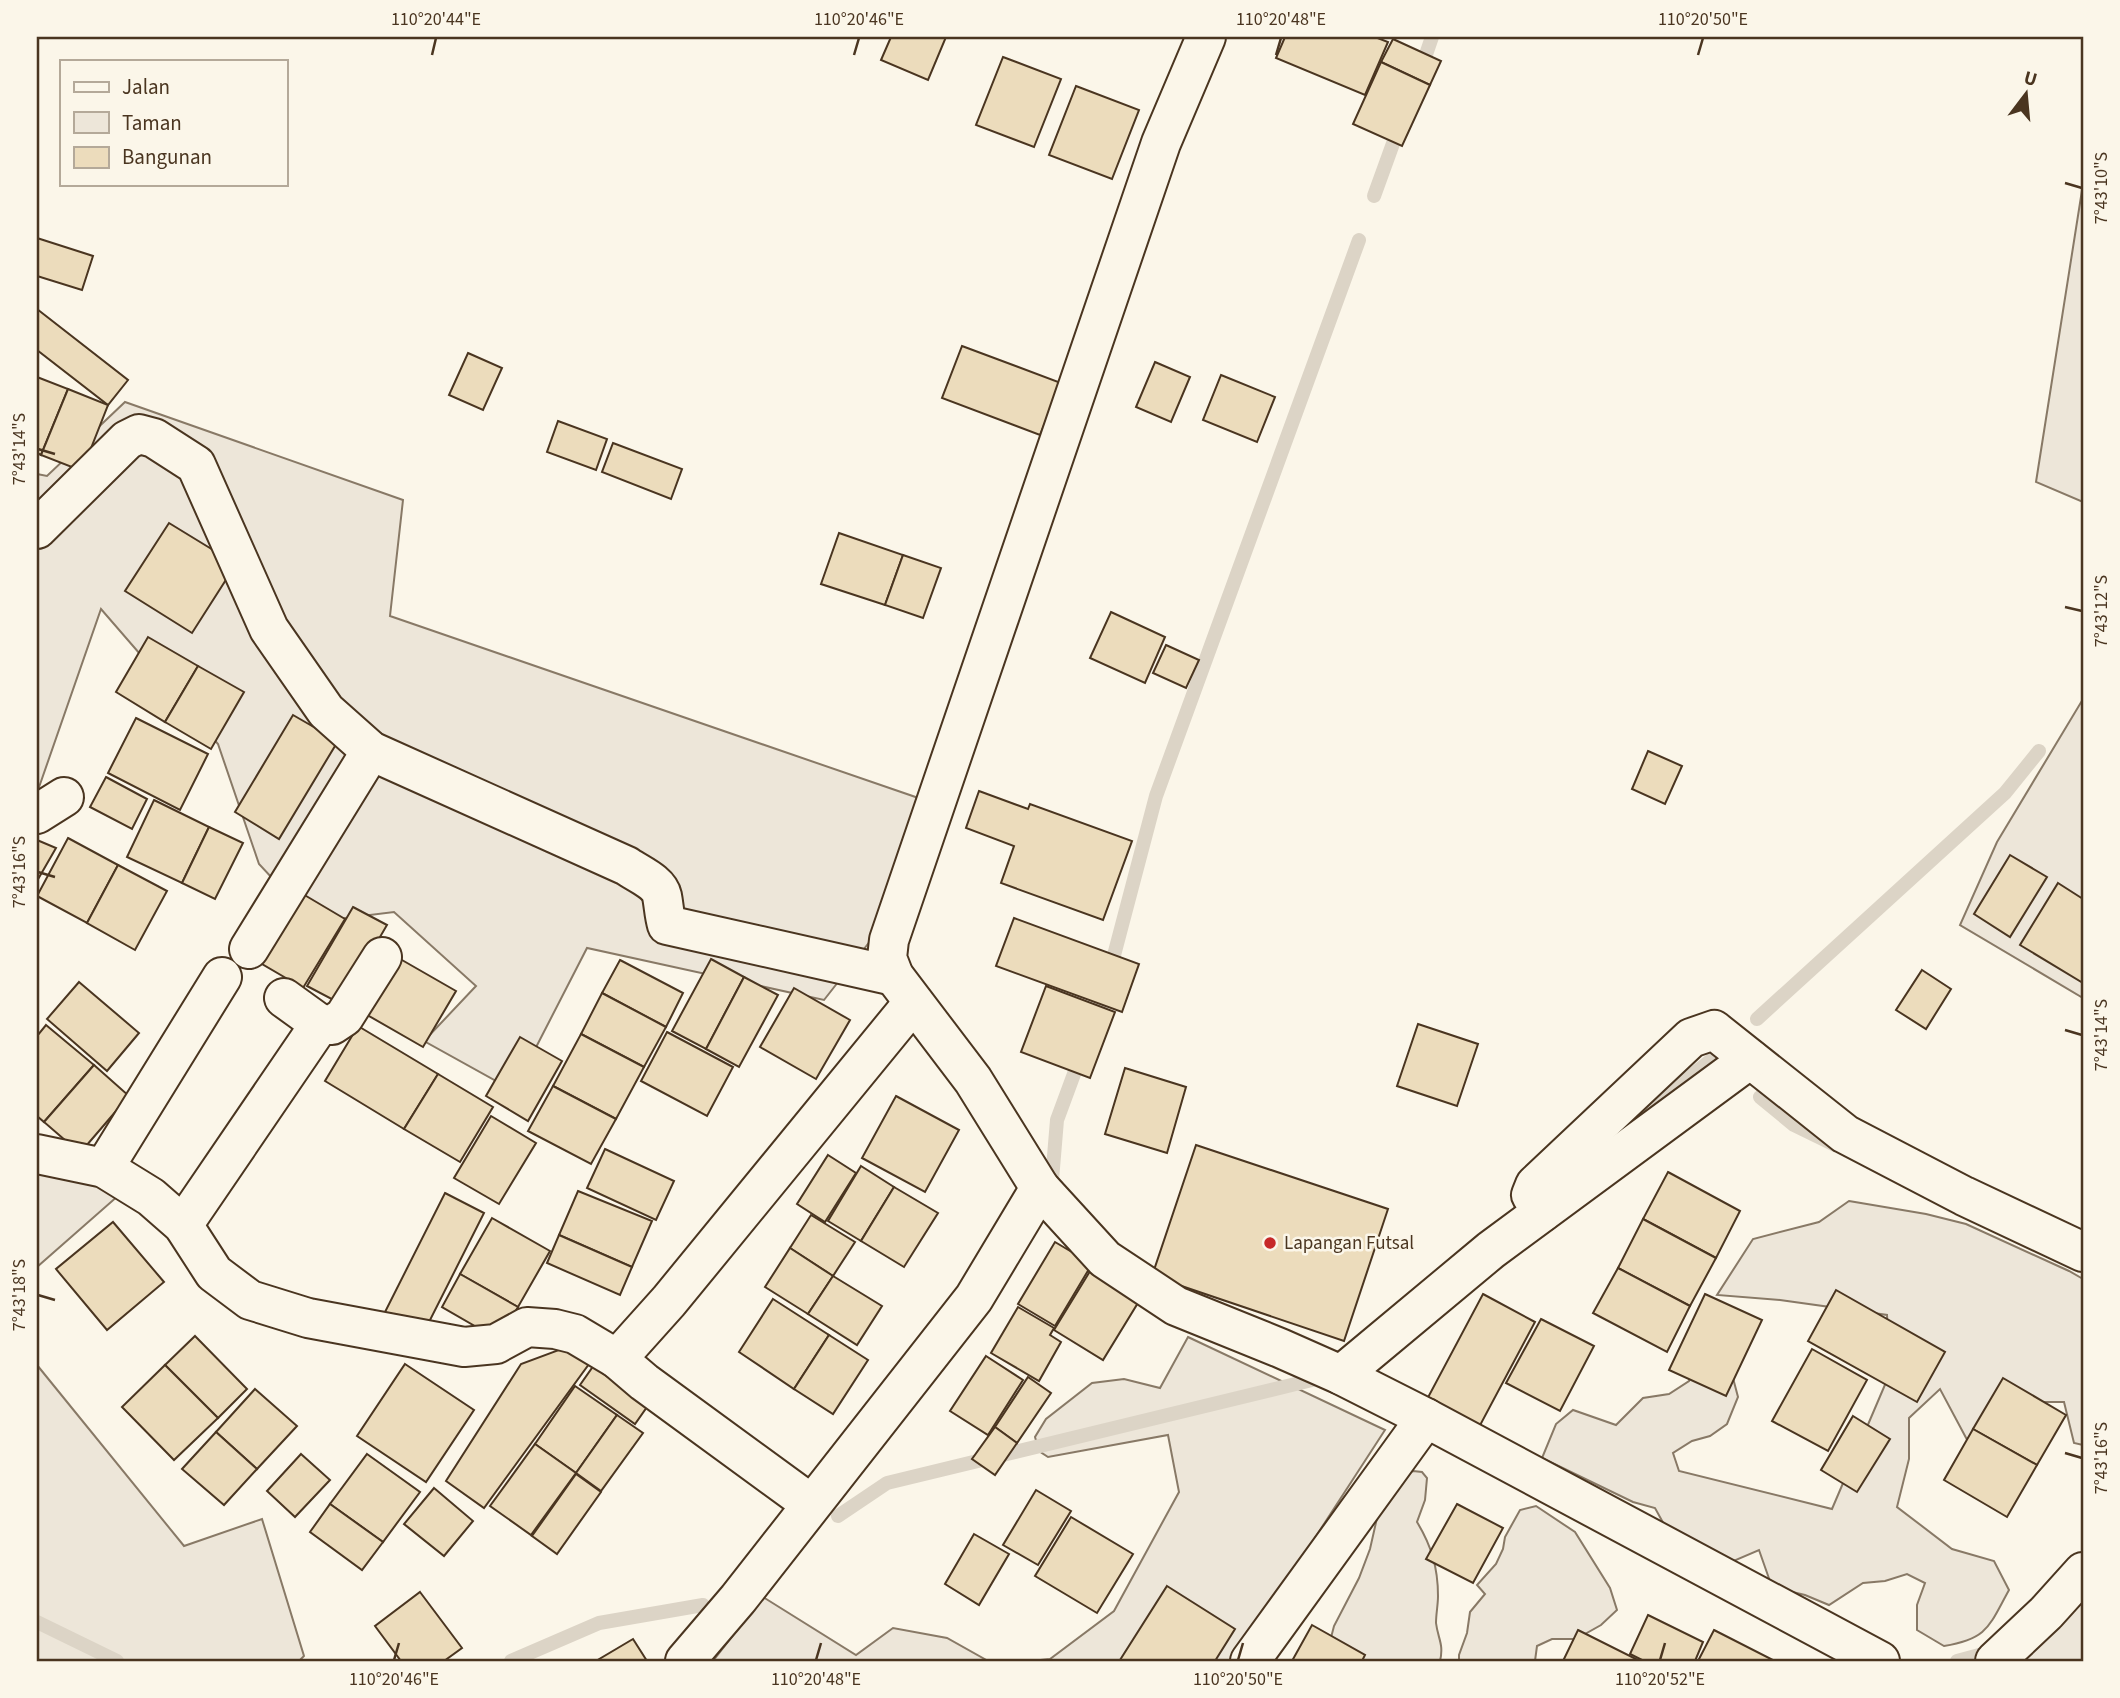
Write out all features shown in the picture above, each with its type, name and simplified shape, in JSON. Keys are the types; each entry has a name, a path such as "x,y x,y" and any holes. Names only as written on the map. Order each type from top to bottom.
{"street":[{"path":"1206,37 1157,156 889,940 887,958 904,990 973,1080 1040,1188 1105,1259 1176,1306 1341,1375 1880,1661"},
{"path":"37,529 127,440 139,434 154,438 196,465 269,629 326,711 371,751 627,866 652,883 661,893 667,925 904,990"},
{"path":"249,949 371,751"},
{"path":"284,998 320,1024 332,1025 344,1017 382,957"},
{"path":"104,1168 222,977"},
{"path":"618,1359 669,1301 904,990"},
{"path":"183,1225 320,1024"},
{"path":"1542,1212 1531,1195 1535,1185 1691,1038 1714,1030 1845,1134 1964,1196 2083,1252"},
{"path":"1341,1375 1492,1250 1750,1059"},
{"path":"37,1154 104,1168 151,1197 183,1225 214,1273 250,1300 308,1318 464,1347 496,1344 527,1327 575,1334 618,1359 644,1382 811,1504"},
{"path":"685,1661 738,1599 974,1298 1040,1188"},
{"path":"1250,1661 1426,1418"},
{"path":"1995,1661 2046,1613 2083,1572"}],"green space":[{"path":"2083,184 2083,502 2036,482"},
{"path":"125,402 403,500 390,616 930,802 896,908 824,1000 587,948 531,1057 498,1082 424,1041 476,986 394,912 313,922 259,864 218,744 101,609 37,793 37,474 47,476"},
{"path":"2083,699 2083,998 1960,925 1997,842"},
{"path":"37,1160 127,1188 37,1267"},
{"path":"1849,1201 1966,1224 2083,1279 2083,1445 2074,1443 2064,1402 2041,1402 1972,1449 1940,1389 1909,1418 1909,1459 1897,1507 1952,1549 1994,1561 2009,1590 1986,1629 1979,1635 1959,1643 1944,1646 1917,1630 1917,1605 1925,1583 1907,1574 1885,1581 1863,1583 1829,1605 1805,1595 1772,1587 1759,1550 1722,1566 1671,1537 1655,1508 1633,1502 1542,1458 1556,1424 1573,1410 1616,1425 1643,1398 1669,1394 1689,1381 1694,1369 1733,1378 1738,1397 1727,1424 1710,1436 1692,1441 1673,1453 1679,1471 1832,1509 1890,1373 1887,1315 1780,1300 1717,1295 1753,1239 1819,1222"},
{"path":"1188,1337 1385,1430 1235,1661 1031,1661 1050,1659 1114,1611 1179,1492 1168,1435 1048,1457 1039,1451 1035,1437 1046,1419 1092,1383 1124,1379 1160,1388"},
{"path":"37,1365 184,1546 262,1519 304,1656 299,1661 37,1661"},
{"path":"1413,1471 1422,1472 1427,1478 1425,1500 1417,1522 1430,1548 1437,1575 1436,1623 1441,1646 1440,1661 1325,1661 1334,1626 1359,1578 1370,1549 1377,1518 1405,1476"},
{"path":"1536,1506 1575,1532 1610,1588 1617,1610 1601,1625 1576,1639 1552,1639 1537,1646 1535,1661 1459,1661 1470,1612 1485,1594 1477,1585 1496,1564 1505,1537 1520,1510"},
{"path":"2083,1586 2083,1661 2011,1661"},
{"path":"763,1597 856,1655 893,1628 947,1638 988,1661 713,1661"}],"building":[{"path":"891,37 946,37 928,80 881,60"},
{"path":"1285,37 1375,37 1388,42 1365,95 1276,58"},
{"path":"1393,39 1441,61 1430,85 1381,62"},
{"path":"1003,57 1061,79 1034,147 976,125"},
{"path":"1381,62 1430,85 1402,146 1353,124"},
{"path":"1076,86 1139,110 1112,179 1049,155"},
{"path":"37,238 93,256 82,290 37,276"},
{"path":"37,309 128,380 108,405 37,350"},
{"path":"962,346 1061,383 1040,435 942,398"},
{"path":"468,353 502,368 483,410 449,395"},
{"path":"1155,362 1190,377 1171,422 1136,407"},
{"path":"1221,375 1275,397 1257,442 1203,420"},
{"path":"37,377 68,389 41,455 37,453"},
{"path":"68,389 108,405 82,471 41,455"},
{"path":"558,421 607,439 596,470 547,452"},
{"path":"613,443 682,469 671,499 602,472"},
{"path":"169,523 236,564 192,633 125,591"},
{"path":"839,533 903,555 885,605 821,584"},
{"path":"903,555 941,568 923,618 885,605"},
{"path":"1111,612 1165,637 1145,683 1090,658"},
{"path":"148,637 198,666 165,722 116,692"},
{"path":"1166,645 1199,660 1186,688 1153,673"},
{"path":"198,666 244,692 211,749 165,722"},
{"path":"293,715 338,741 279,839 235,812"},
{"path":"136,718 208,754 180,810 108,773"},
{"path":"1648,751 1682,766 1665,804 1632,789"},
{"path":"106,777 147,799 132,829 90,807"},
{"path":"979,791 1028,809 1030,804 1132,841 1103,920 1001,883 1014,846 966,828"},
{"path":"154,800 209,827 182,883 127,857"},
{"path":"209,827 243,843 215,899 182,883"},
{"path":"68,838 118,865 87,923 37,896"},
{"path":"37,840 56,848 37,881"},
{"path":"2010,855 2047,877 2010,937 1974,914"},
{"path":"118,865 167,891 135,950 87,923"},
{"path":"2058,883 2083,899 2083,983 2020,945"},
{"path":"291,887 345,919 303,988 250,957"},
{"path":"353,907 387,925 341,1004 307,986"},
{"path":"1014,918 1139,964 1122,1012 996,966"},
{"path":"395,956 456,991 423,1047 362,1012"},
{"path":"711,959 744,977 706,1049 672,1031"},
{"path":"620,960 683,993 666,1027 602,993"},
{"path":"1922,970 1951,989 1926,1029 1896,1010"},
{"path":"744,977 778,995 739,1067 706,1049"},
{"path":"79,982 139,1033 107,1071 47,1019"},
{"path":"1046,986 1115,1012 1090,1078 1021,1052"},
{"path":"794,988 850,1020 816,1079 760,1047"},
{"path":"602,993 666,1027 644,1067 581,1034"},
{"path":"1418,1024 1478,1044 1457,1106 1397,1086"},
{"path":"46,1025 94,1065 44,1122 37,1116 37,1036"},
{"path":"358,1026 438,1074 404,1129 325,1081"},
{"path":"667,1032 733,1067 707,1116 641,1081"},
{"path":"581,1034 644,1067 616,1119 553,1086"},
{"path":"520,1037 562,1061 528,1121 486,1096"},
{"path":"94,1065 129,1096 80,1153 44,1122"},
{"path":"1125,1068 1186,1087 1167,1153 1105,1134"},
{"path":"438,1074 493,1107 460,1162 404,1129"},
{"path":"553,1086 616,1119 591,1164 528,1131"},
{"path":"896,1096 959,1130 925,1192 862,1158"},
{"path":"491,1116 536,1143 499,1204 454,1178"},
{"name":"Lapangan Futsal","path":"1196,1145 1388,1209 1344,1341 1152,1276"},
{"path":"605,1149 674,1181 656,1220 587,1188"},
{"path":"828,1155 856,1173 825,1222 797,1204"},
{"path":"861,1166 894,1187 861,1241 828,1221"},
{"path":"1668,1172 1740,1211 1716,1258 1643,1219"},
{"path":"894,1187 938,1213 904,1267 861,1241"},
{"path":"578,1191 652,1221 632,1267 559,1235"},
{"path":"445,1193 484,1213 423,1334 384,1314"},
{"path":"811,1215 855,1242 833,1276 790,1248"},
{"path":"492,1218 550,1251 518,1307 460,1274"},
{"path":"1643,1219 1716,1258 1690,1306 1618,1268"},
{"path":"113,1222 164,1282 107,1330 56,1269"},
{"path":"559,1235 632,1267 620,1295 547,1263"},
{"path":"1055,1242 1092,1264 1055,1326 1018,1304"},
{"path":"790,1248 833,1276 808,1314 765,1287"},
{"path":"1095,1263 1144,1293 1103,1360 1054,1330"},
{"path":"1618,1268 1690,1306 1667,1352 1593,1313"},
{"path":"460,1274 518,1307 499,1340 442,1307"},
{"path":"833,1276 882,1306 857,1345 808,1314"},
{"path":"1836,1290 1945,1352 1917,1402 1808,1341"},
{"path":"1483,1294 1535,1322 1477,1431 1425,1403"},
{"path":"1705,1294 1762,1320 1726,1396 1669,1370"},
{"path":"773,1299 829,1335 794,1389 739,1352"},
{"path":"1018,1307 1054,1328 1050,1335 1061,1342 1039,1381 991,1353"},
{"path":"1541,1319 1594,1346 1560,1411 1506,1383"},
{"path":"829,1335 868,1360 833,1414 794,1389"},
{"path":"195,1336 247,1389 218,1418 165,1365"},
{"path":"564,1348 589,1364 484,1508 446,1481 521,1364"},
{"path":"1812,1349 1867,1380 1828,1451 1772,1421"},
{"path":"986,1356 1023,1380 988,1435 950,1411"},
{"path":"599,1358 654,1397 635,1424 580,1385"},
{"path":"405,1364 474,1410 426,1482 357,1436"},
{"path":"165,1365 218,1418 174,1460 122,1407"},
{"path":"1028,1377 1051,1393 1017,1443 995,1427"},
{"path":"2003,1378 2066,1415 2037,1465 1973,1429"},
{"path":"575,1386 617,1415 576,1473 535,1444"},
{"path":"255,1389 297,1426 257,1469 216,1432"},
{"path":"617,1415 643,1433 601,1491 576,1473"},
{"path":"1853,1416 1890,1439 1857,1492 1821,1470"},
{"path":"995,1427 1017,1443 995,1475 972,1459"},
{"path":"1973,1429 2037,1465 2007,1517 1944,1480"},
{"path":"216,1432 257,1469 224,1505 182,1469"},
{"path":"535,1444 576,1473 531,1535 490,1506"},
{"path":"301,1454 330,1480 295,1517 267,1491"},
{"path":"367,1454 420,1492 383,1542 330,1504"},
{"path":"576,1474 601,1492 557,1554 532,1536"},
{"path":"434,1488 473,1521 444,1556 404,1524"},
{"path":"1036,1490 1071,1511 1038,1565 1003,1545"},
{"path":"330,1504 383,1542 362,1570 310,1532"},
{"path":"1457,1504 1503,1528 1473,1583 1426,1559"},
{"path":"1071,1517 1133,1554 1097,1613 1035,1576"},
{"path":"974,1534 1009,1554 979,1605 945,1584"},
{"path":"1167,1586 1235,1629 1215,1661 1120,1660"},
{"path":"420,1592 462,1648 444,1661 401,1661 375,1626"},
{"path":"1648,1615 1703,1642 1695,1661 1644,1661 1630,1654"},
{"path":"1312,1625 1365,1655 1362,1661 1292,1661"},
{"path":"1578,1630 1638,1660 1563,1661"},
{"path":"1714,1630 1773,1660 1698,1661"},
{"path":"633,1639 647,1661 596,1661"}],"waterway":[{"path":"1420,72 1432,37"},
{"path":"1374,196 1399,127"},
{"path":"1093,1023 1103,997 1156,796 1359,240"},
{"path":"1757,1019 2005,793 2039,751"},
{"path":"1057,1186 1052,1180 1057,1120 1081,1055"},
{"path":"1622,1130 1715,1057"},
{"path":"1760,1097 1794,1125 1835,1145"},
{"path":"838,1516 887,1483 1312,1380"},
{"path":"511,1661 599,1623 703,1605"},
{"path":"37,1622 117,1661"},
{"path":"1957,1661 1994,1651"}],"place":[{"name":"Lapangan Futsal","path":"1270,1243"}]}
